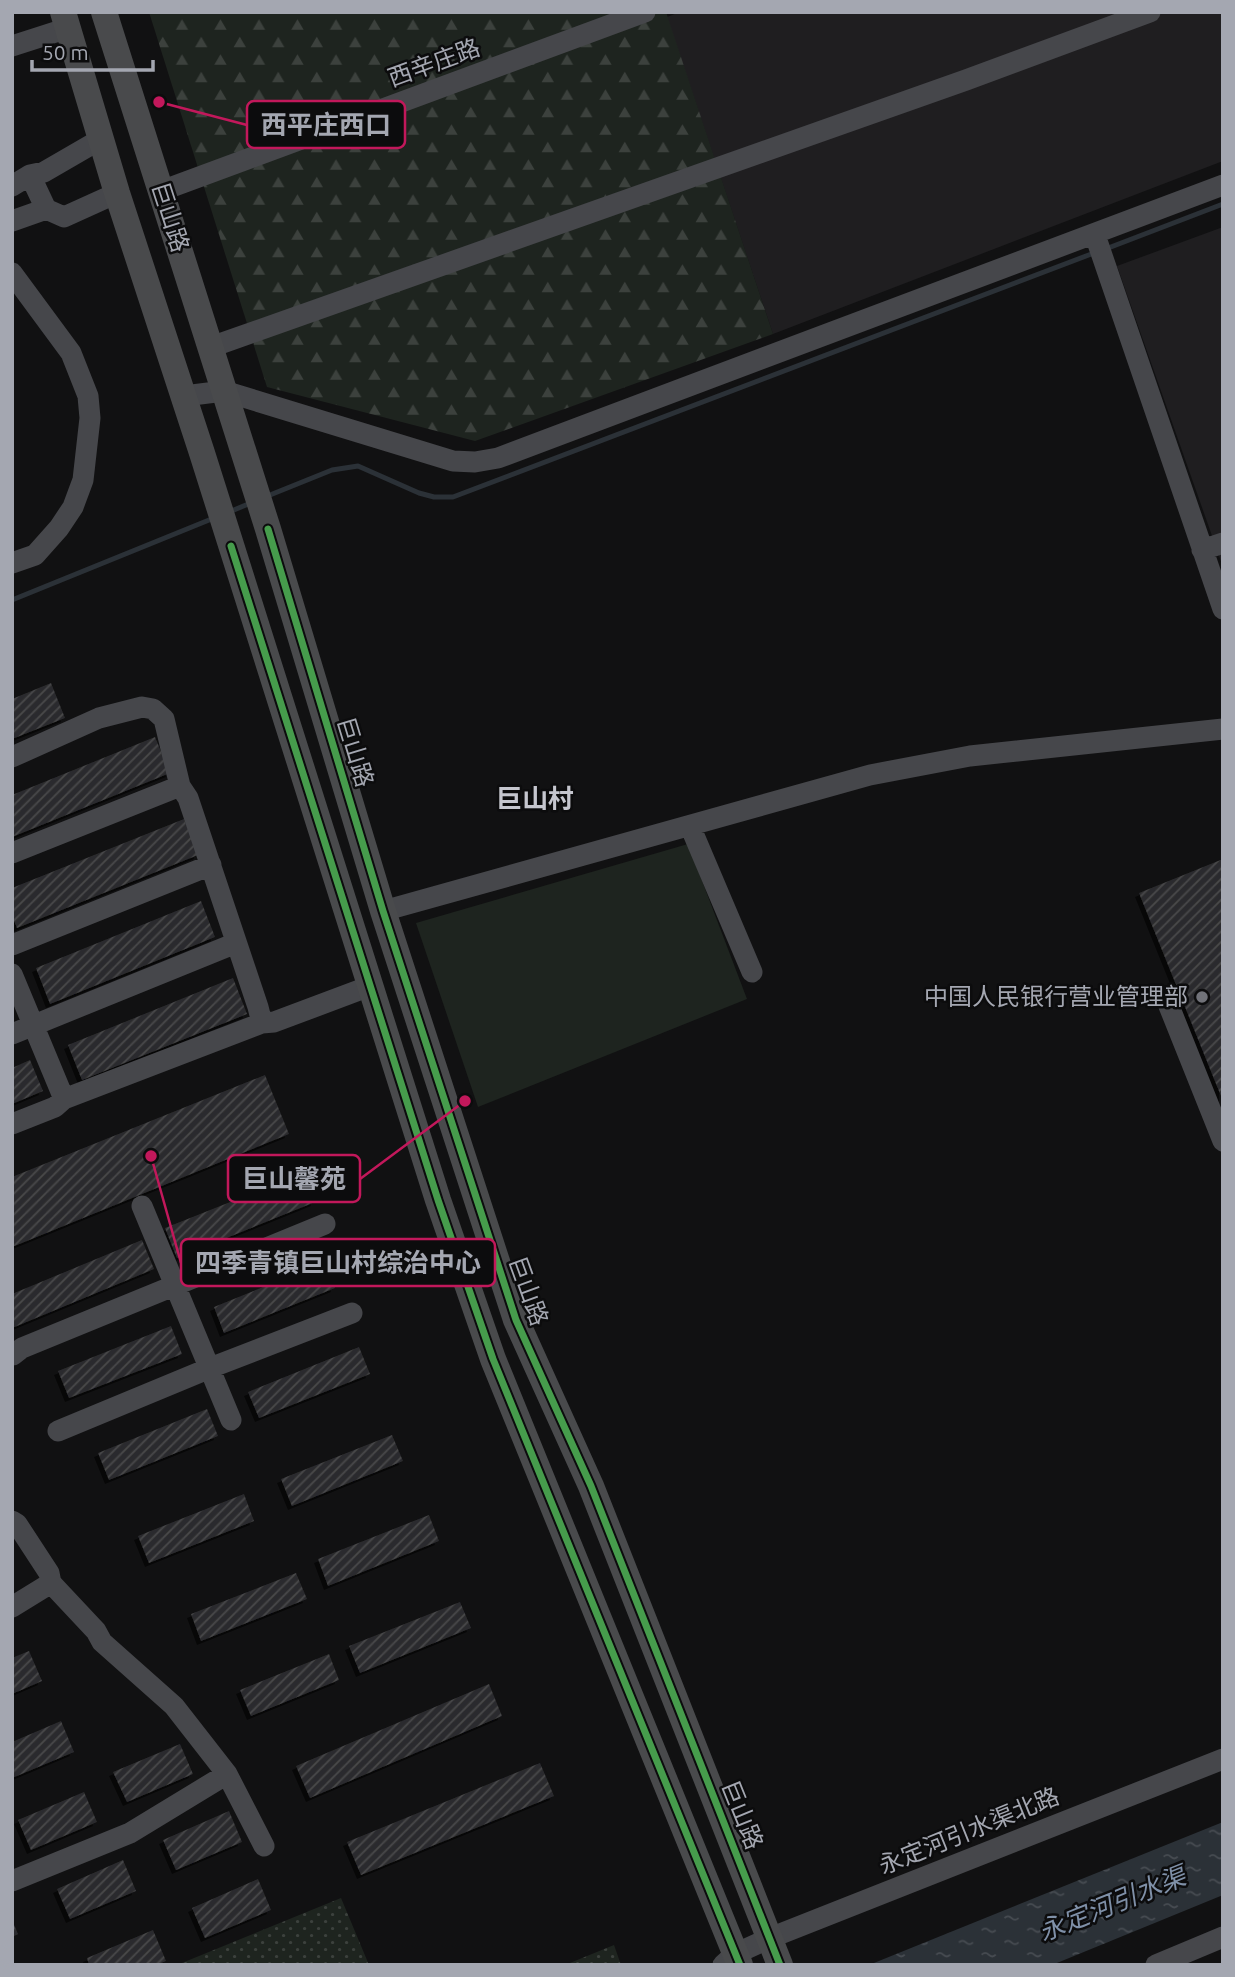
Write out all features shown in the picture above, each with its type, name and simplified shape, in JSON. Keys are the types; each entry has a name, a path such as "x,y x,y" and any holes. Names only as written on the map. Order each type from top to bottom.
{"main road":[{"name":"巨山路","path":"104,12 268,529 383,911 516,1320 591,1486 780,1965"},
{"name":"巨山路","path":"65,20 117,193 184,396 438,1200 493,1359 732,1961"}],"street":[{"name":"西辛庄路","path":"161,191 645,12"},
{"path":"211,347 966,80 1150,12"},
{"path":"12,46 65,20"},
{"path":"101,139 44,172 21,180 46,209 64,217 117,193"},
{"path":"184,396 224,391 453,461 475,462 498,458 1223,185"},
{"path":"12,221 46,209"},
{"path":"1095,234 1223,609"},
{"path":"12,272 71,353 88,396 90,418 83,480 73,507 59,528 34,555 12,563"},
{"path":"1202,550 1223,543"},
{"path":"12,757 99,718 142,707 153,709 164,719 180,786 188,798 211,864 262,1023"},
{"path":"383,911 870,775 970,756 1223,730"},
{"path":"12,853 180,786"},
{"path":"690,826 752,972"},
{"path":"12,945 211,864"},
{"path":"12,1034 236,943"},
{"path":"12,974 64,1100"},
{"path":"12,1124 55,1107 64,1100 262,1023 274,1022 370,986"},
{"path":"1169,1006 1223,1141"},
{"path":"142,1206 231,1420"},
{"path":"13,1355 22,1348 325,1224"},
{"path":"58,1431 352,1312"},
{"path":"12,1521 17,1524 49,1573 51,1583 96,1631 102,1642 174,1706 228,1773 264,1846"},
{"path":"12,1606 51,1583"},
{"name":"永定河引水渠北路","path":"732,1961 770,1938 1223,1759"},
{"path":"12,1881 130,1833 228,1773"},
{"path":"1156,1965 1223,1937"}],"shaded area":[{"path":"680,12 1223,12 1223,161 773,334 667,17"},
{"path":"1223,227 1223,567 1117,266"}],"green space":[{"path":"149,12 666,12 773,334 475,441 267,387"},
{"path":"688,844 747,999 478,1107 416,923"},
{"path":"341,1898 369,1965 177,1965"},
{"path":"614,1945 621,1965 565,1965"}],"water":[{"name":"永定河引水渠","path":"1223,1822 1223,1895 1052,1965 869,1965"}],"building":[{"path":"51,683 65,718 12,739 12,699"},
{"path":"155,737 170,773 12,837 12,795"},
{"path":"184,819 198,855 17,928 12,916 12,888"},
{"name":"中国人民银行营业管理部","path":"1223,859 1223,1101 1139,893"},
{"path":"201,901 215,937 50,1004 36,968"},
{"path":"233,978 247,1014 82,1080 68,1045"},
{"path":"30,1060 43,1091 12,1104 12,1068"},
{"path":"265,1075 289,1134 12,1247 12,1177"},
{"path":"303,1173 315,1202 177,1258 165,1228"},
{"path":"142,1240 154,1269 12,1328 12,1294"},
{"path":"325,1262 335,1288 224,1333 214,1307"},
{"path":"171,1326 182,1354 69,1398 58,1371"},
{"path":"359,1347 370,1374 259,1418 248,1392"},
{"path":"207,1409 218,1436 109,1480 98,1453"},
{"path":"392,1435 403,1461 292,1506 281,1479"},
{"path":"244,1494 254,1521 149,1563 138,1536"},
{"path":"429,1515 439,1541 328,1586 318,1559"},
{"path":"296,1573 307,1599 201,1641 191,1614"},
{"path":"460,1602 471,1628 360,1673 349,1646"},
{"path":"29,1651 42,1681 12,1694 12,1658"},
{"path":"329,1654 339,1680 251,1716 240,1690"},
{"path":"489,1684 502,1716 310,1798 296,1766"},
{"path":"61,1721 74,1752 12,1778 12,1742"},
{"path":"180,1744 193,1774 127,1802 113,1772"},
{"path":"540,1763 554,1796 361,1875 347,1842"},
{"path":"84,1792 97,1822 31,1850 18,1820"},
{"path":"229,1811 242,1842 176,1870 163,1840"},
{"path":"123,1860 136,1891 70,1919 57,1889"},
{"path":"258,1879 271,1910 205,1938 192,1908"},
{"path":"12,1920 18,1934 12,1937"},
{"path":"153,1930 166,1961 156,1965 89,1965 87,1958"}],"waterway":[{"path":"1103,250 1223,204"},
{"path":"265,497 332,470 358,466 419,493 434,497 453,497 1094,253"},
{"path":"229,512 253,502"},
{"path":"12,600 214,518"}],"cycle path":[{"path":"268,529 383,911 516,1320 591,1486 780,1965"},
{"path":"231,546 438,1200 493,1359 740,1965"}],"place":[{"name":"西平庄西口","path":"159,102"},
{"name":"中国人民银行营业管理部","path":"1202,997"},
{"name":"巨山馨苑","path":"465,1101"},
{"name":"四季青镇巨山村综治中心","path":"151,1156"}],"district":[{"name":"巨山村","path":"535,799"}]}
